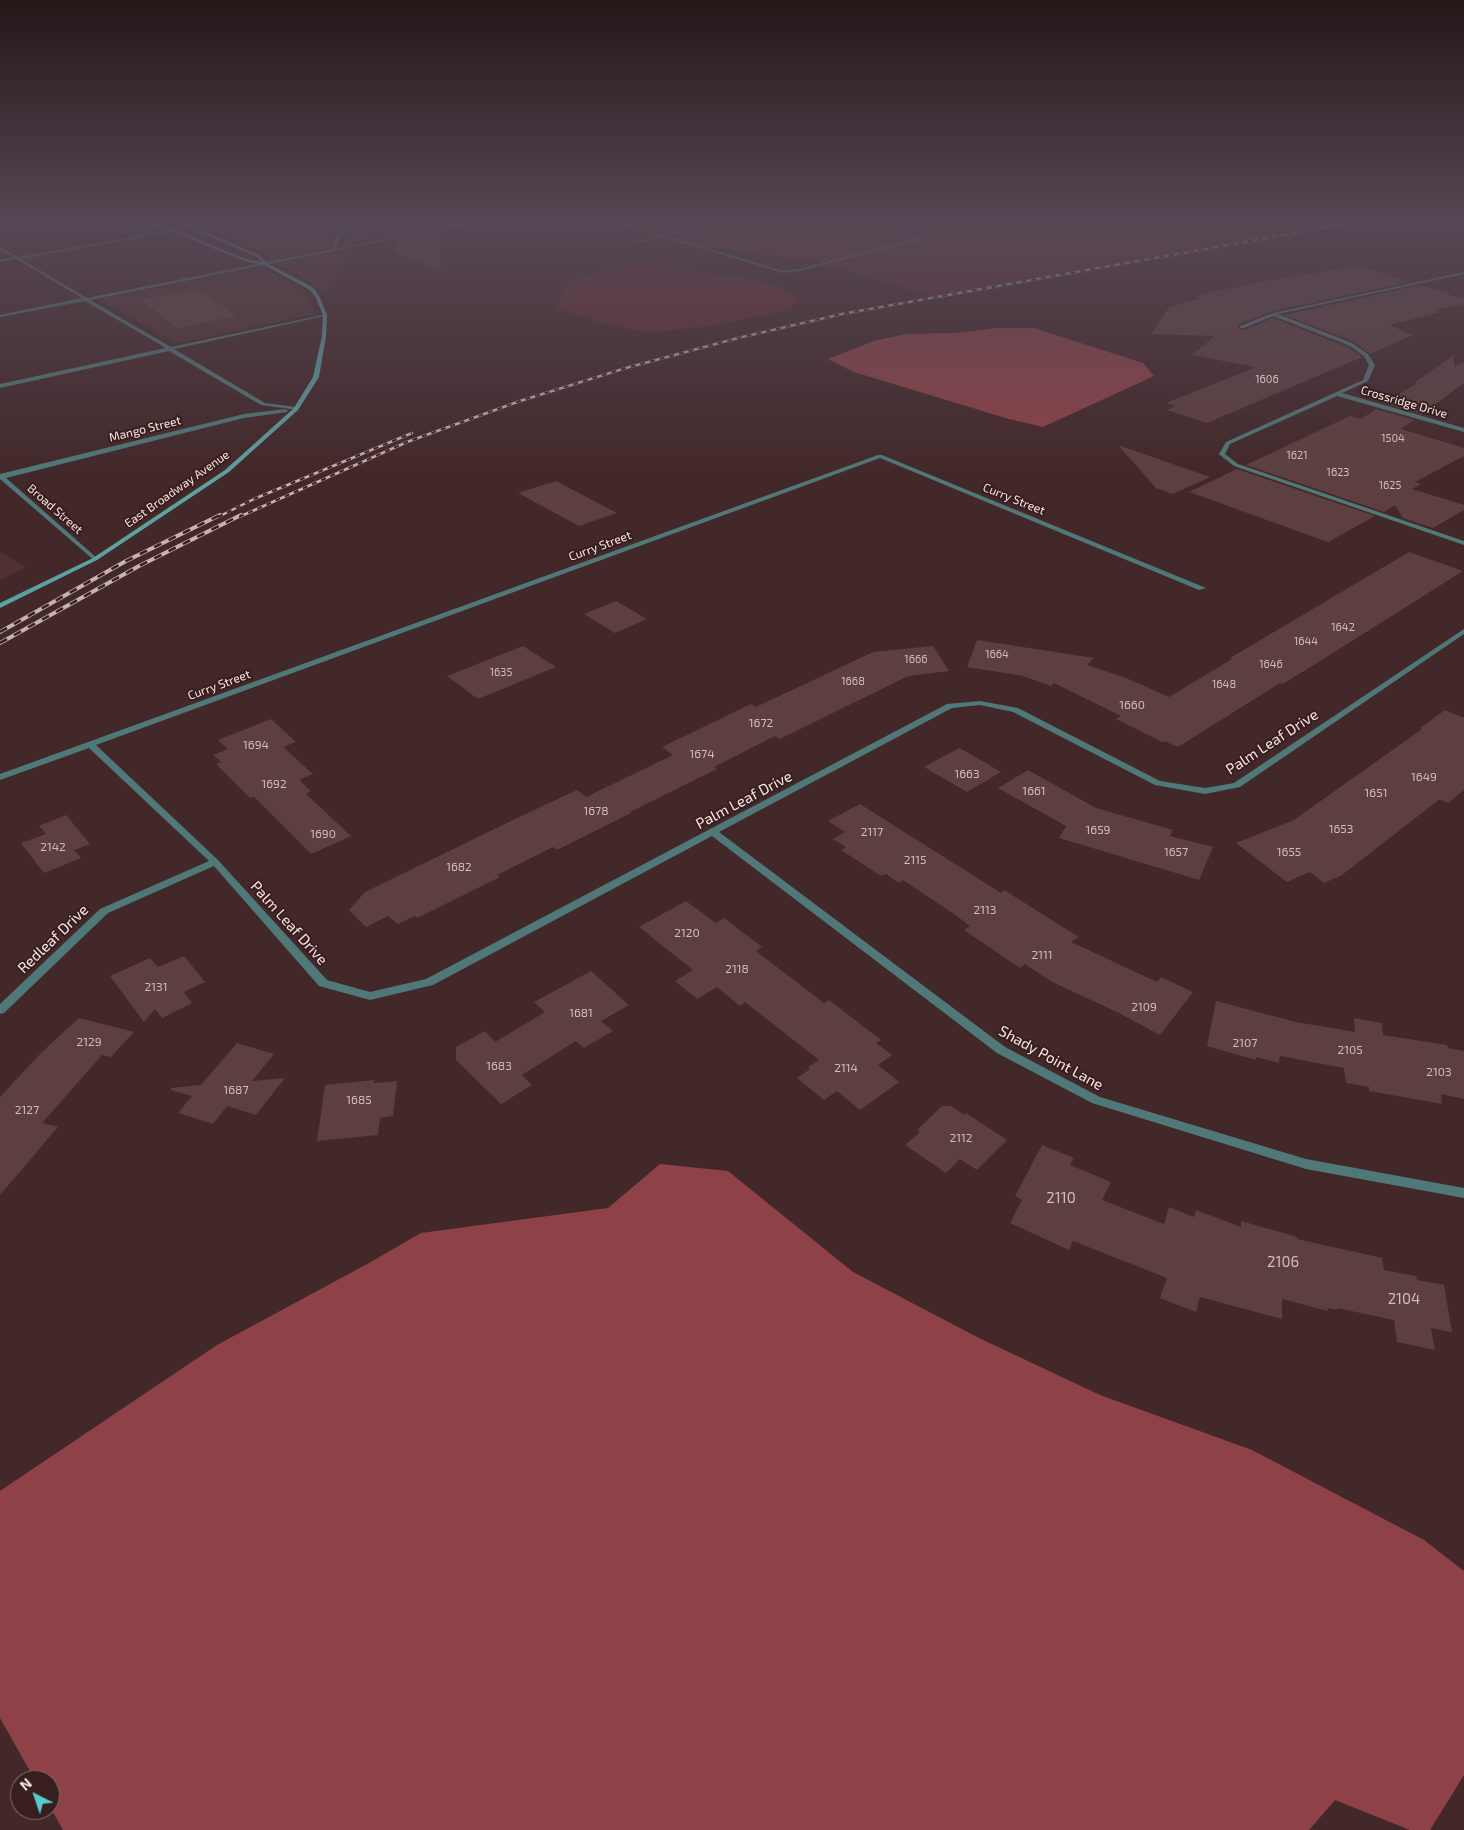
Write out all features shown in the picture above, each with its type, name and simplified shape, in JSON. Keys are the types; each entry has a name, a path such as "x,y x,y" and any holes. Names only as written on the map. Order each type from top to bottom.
{"main road":[{"path":"321,306 324,315"},
{"name":"East Broadway Avenue","path":"0,606 95,558 227,470 296,409 316,377 324,336 324,315"}],"street":[{"path":"0,316 45,306"},
{"path":"99,306 263,404 296,409"},
{"path":"1242,327 1273,314 1308,306"},
{"path":"1273,314 1350,344 1366,355 1372,365 1365,381 1228,443 1222,454 1236,465 1464,543"},
{"path":"0,386 324,315"},
{"name":"Crossridge Drive","path":"1338,394 1464,430"},
{"name":"Mango Street","path":"1,476 244,416 296,409"},
{"name":"Curry Street","path":"0,777 880,456 1202,588"},
{"name":"Broad Street","path":"1,476 95,558"},
{"name":"Palm Leaf Drive","path":"90,744 215,862 323,983 370,996 429,982 950,706 980,704 1015,710 1158,783 1205,791 1237,785 1464,631"},
{"name":"Shady Point Lane","path":"712,832 1001,1050 1096,1100 1306,1164 1464,1193"},
{"name":"Redleaf Drive","path":"0,1010 104,911 215,862"}],"shaded area":[{"path":"110,306 312,306 315,314 177,343"},
{"path":"557,306 793,306 788,311 714,325 650,333 604,324 557,308"},
{"path":"997,328 1034,328 1143,363 1154,376 1043,427 1009,419 854,372 828,359 874,341 906,334 956,333"},
{"path":"0,551 26,568 0,580"},
{"path":"660,1164 728,1171 853,1272 979,1338 1100,1395 1252,1450 1424,1540 1464,1571 1464,1775 1430,1830 1410,1830 1335,1800 1309,1830 63,1830 57,1820 60,1820 60,1770 29,1770 0,1718 0,1491 217,1345 421,1233 608,1208"}],"building":[{"path":"149,306 223,306 237,316 177,328"},
{"path":"1295,306 1273,311 1239,324 1238,328 1245,330 1273,318 1347,347 1362,357 1207,423 1167,410 1176,406 1166,403 1256,367 1192,355 1215,336 1151,334 1169,307"},
{"path":"1323,306 1452,306 1434,310 1441,312 1389,325 1413,335 1370,354 1353,341 1284,315"},
{"path":"1454,355 1454,367 1464,362 1464,383 1422,414 1384,403 1416,384 1415,382"},
{"path":"1376,409 1414,420 1401,429 1464,448 1464,456 1415,482 1421,484 1412,489 1464,505 1464,510 1433,528 1403,518 1395,505 1384,512 1246,465 1350,416 1361,419"},
{"path":"1118,445 1210,477 1173,494 1156,488"},
{"path":"1237,469 1375,516 1328,542 1189,492"},
{"path":"556,481 617,513 579,526 518,493"},
{"path":"1409,552 1463,571 1283,684 1280,683 1178,747 1164,741 1162,742 1116,719 1121,716 1054,683 1051,686 1023,676 967,667 977,640 1094,658 1087,665 1126,678 1169,697 1232,659 1230,658"},
{"path":"616,601 647,619 615,633 584,614"},
{"path":"523,646 556,667 478,699 447,676"},
{"path":"933,646 949,671 908,676 780,739 775,736 714,767 717,769 631,813 557,850 553,847 497,875 500,877 417,918 415,916 398,924 388,916 366,927 349,910 365,892 515,819 577,790 586,797 673,755 662,747 751,704 756,707 873,652"},
{"path":"1445,710 1464,718 1464,790 1448,803 1440,799 1342,875 1324,883 1310,872 1287,882 1236,843 1294,820 1422,729 1420,728"},
{"path":"271,719 296,742 283,747 313,774 299,780 311,791 306,794 351,836 311,854 254,797 250,798 216,764 221,762 213,755 228,749 218,740"},
{"path":"959,748 1001,772 967,792 924,767"},
{"path":"1028,770 1096,808 1173,830 1170,836 1213,847 1199,880 1059,838 1066,826 998,788"},
{"path":"860,804 1001,893 1004,890 1079,937 1071,942 1157,982 1161,977 1193,992 1160,1035 1119,1013 1052,982 1025,964 1020,968 964,930 970,926 903,880 899,883 886,874 881,876 841,850 846,847 833,839 845,832 828,821"},
{"path":"66,815 90,844 74,850 81,858 44,873 21,843 46,834 39,826"},
{"path":"686,901 716,923 724,918 762,947 756,951 824,1003 829,1000 881,1040 876,1043 892,1055 878,1065 899,1082 860,1110 837,1091 824,1100 797,1078 810,1069 808,1067 819,1060 745,1002 740,1006 717,987 697,999 675,981 693,970 639,927"},
{"path":"184,956 205,982 184,992 192,1003 162,1018 155,1009 144,1022 110,976 150,958 158,967"},
{"path":"591,971 629,1005 601,1021 613,1031 584,1048 576,1041 522,1075 532,1085 501,1104 456,1060 456,1047 485,1031 495,1042 545,1012 534,1002"},
{"path":"1216,1001 1296,1022 1355,1032 1354,1018 1382,1023 1383,1035 1447,1045 1448,1048 1464,1051 1464,1099 1441,1094 1442,1104 1369,1091 1369,1087 1346,1083 1344,1068 1280,1056 1279,1063 1256,1057 1256,1060 1207,1046"},
{"path":"79,1018 134,1032 111,1057 102,1055 42,1123 58,1127 0,1195 0,1097 42,1052"},
{"path":"237,1043 274,1054 252,1081 285,1078 256,1115 227,1106 213,1124 178,1113 192,1096 171,1090 171,1088 201,1085"},
{"path":"374,1080 374,1083 397,1081 393,1116 380,1118 378,1135 317,1141 325,1085"},
{"path":"942,1106 951,1106 964,1115 966,1113 1007,1140 977,1170 960,1159 946,1173 905,1145 920,1132 917,1130"},
{"path":"1042,1145 1074,1158 1070,1165 1111,1182 1102,1200 1164,1224 1169,1207 1194,1217 1196,1210 1241,1227 1241,1221 1297,1237 1297,1239 1382,1258 1384,1270 1416,1276 1417,1280 1444,1285 1452,1332 1431,1328 1435,1350 1397,1342 1394,1320 1337,1308 1337,1310 1327,1308 1328,1311 1282,1299 1282,1319 1200,1297 1196,1312 1160,1298 1167,1278 1073,1241 1069,1250 1010,1223 1022,1200 1015,1196"}],"railway":[{"path":"239,517 407,442 520,401 626,368 738,338 842,314 884,306"},
{"path":"218,517 254,499 412,433"},
{"path":"0,632 126,561 220,515"},
{"path":"0,643 139,566 241,515"}]}
